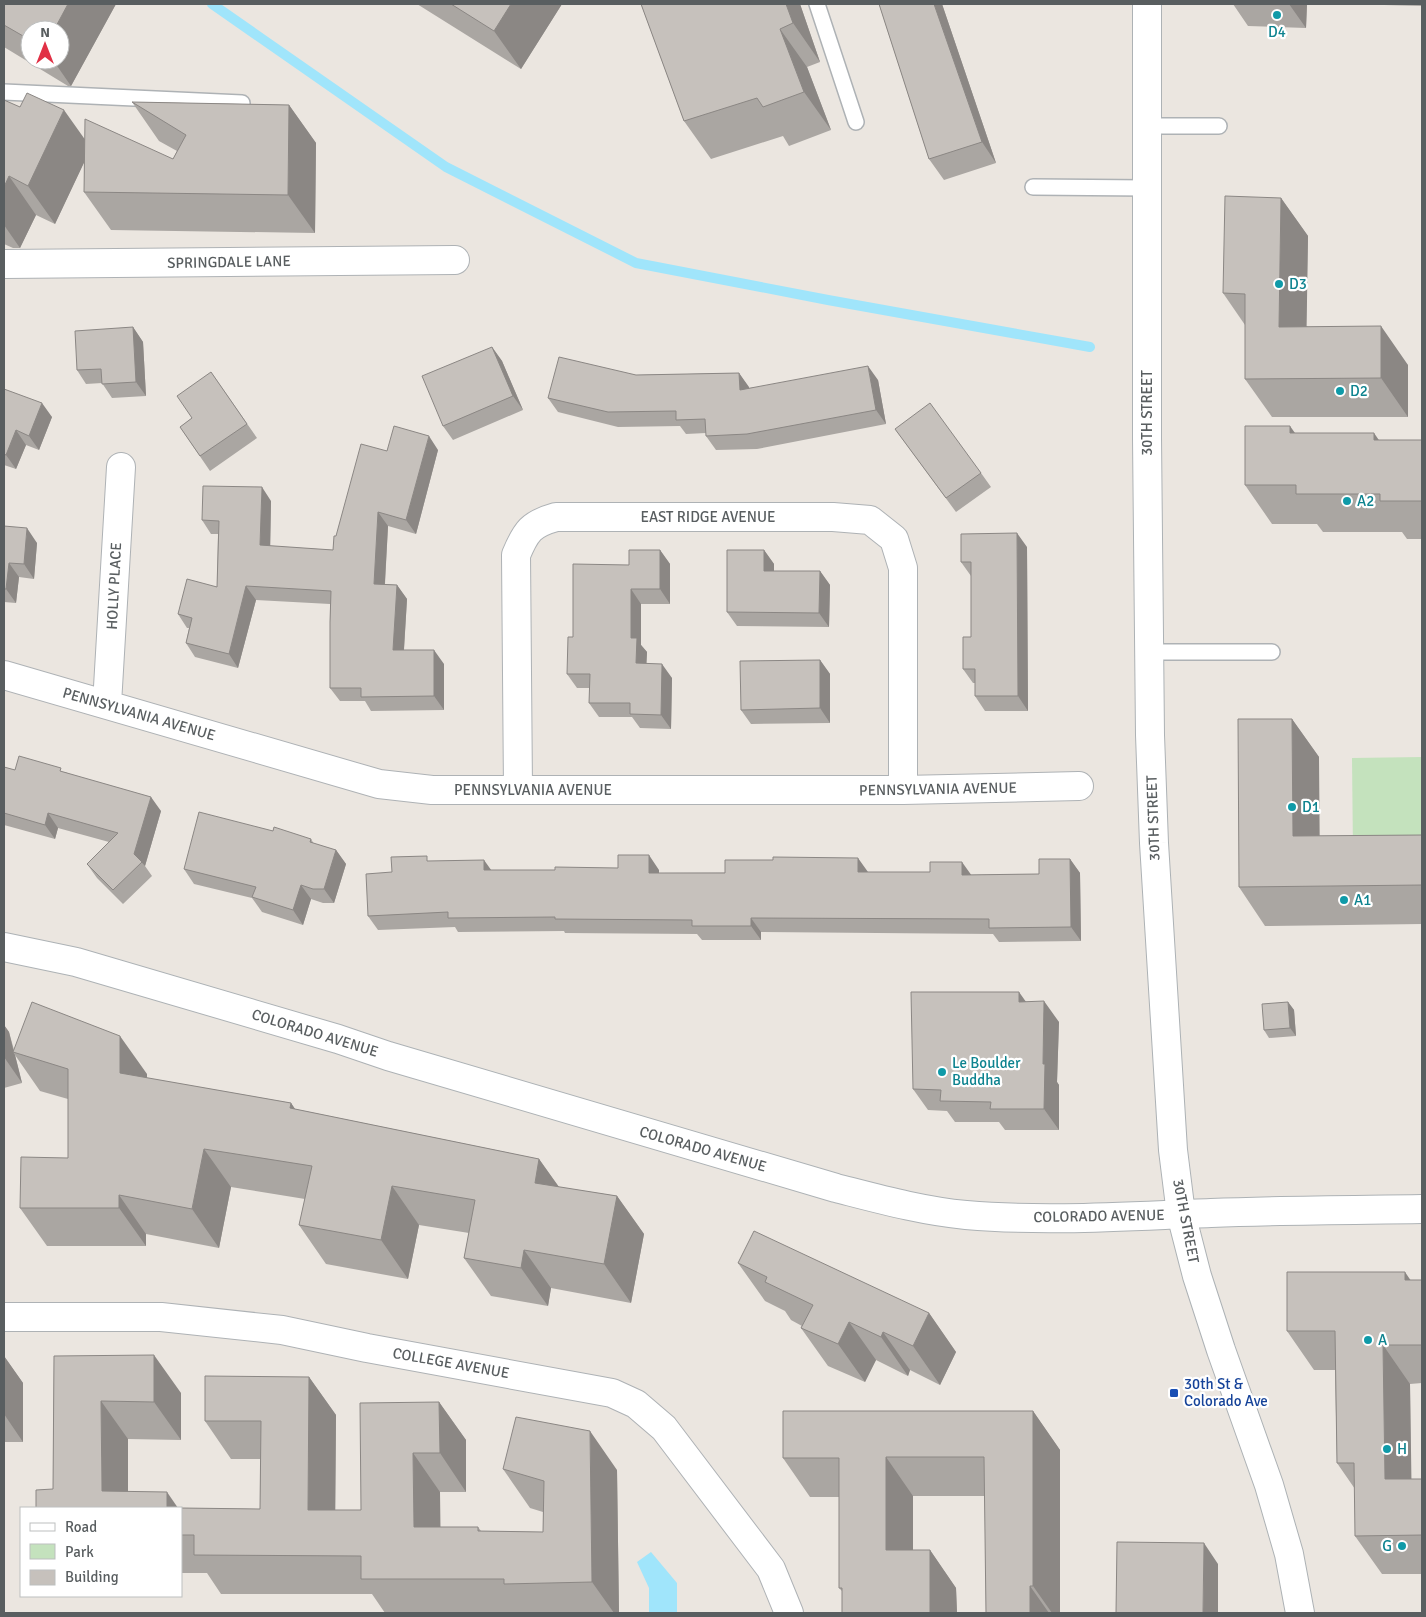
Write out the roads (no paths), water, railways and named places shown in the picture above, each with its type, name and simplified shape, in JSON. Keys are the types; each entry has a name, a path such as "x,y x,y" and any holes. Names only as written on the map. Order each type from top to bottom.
{"street":[{"name":"30TH STREET","path":"1147,4 1149,652 1154,843 1170,1112 1181,1214 1197,1276 1218,1341 1270,1485 1289,1554 1300,1613"},
{"name":"SPRINGDALE LANE","path":"4,264 455,260"},
{"name":"HOLLY PLACE","path":"106,704 121,467"},
{"name":"EAST RIDGE AVENUE","path":"518,790 516,555 524,535 542,521 556,517 833,517 870,520 894,539 903,568 903,790"},
{"name":"PENNSYLVANIA AVENUE","path":"4,674 379,784 432,790 903,790 1079,786"},
{"name":"COLORADO AVENUE","path":"4,947 76,962 799,1177 912,1207 965,1215 1031,1218 1123,1217 1264,1211 1422,1210"},
{"name":"COLLEGE AVENUE","path":"4,1317 161,1317 282,1330 367,1348 612,1393 636,1404 664,1428 771,1569 788,1613"}],"lane":[{"path":"817,4 856,122"},
{"path":"4,92 242,103"},
{"path":"1147,126 1219,126"},
{"path":"1033,187 1147,188"},
{"path":"1149,652 1272,652"}],"water":[{"path":"651,1552 677,1583 677,1613 649,1613 649,1588 637,1562"}],"waterway":[{"path":"212,4 446,167 636,263 1090,347"}],"place":[{"name":"D4","path":"1277,15"},
{"name":"D3","path":"1279,284"},
{"name":"D2","path":"1340,391"},
{"name":"A2","path":"1347,501"},
{"name":"D1","path":"1292,807"},
{"name":"A1","path":"1344,900"},
{"name":"Le Boulder Buddha","path":"942,1072"},
{"name":"A","path":"1368,1340"},
{"name":"30th St & Colorado Ave","path":"1174,1393"},
{"name":"H","path":"1387,1449"},
{"name":"G","path":"1402,1546"}]}
